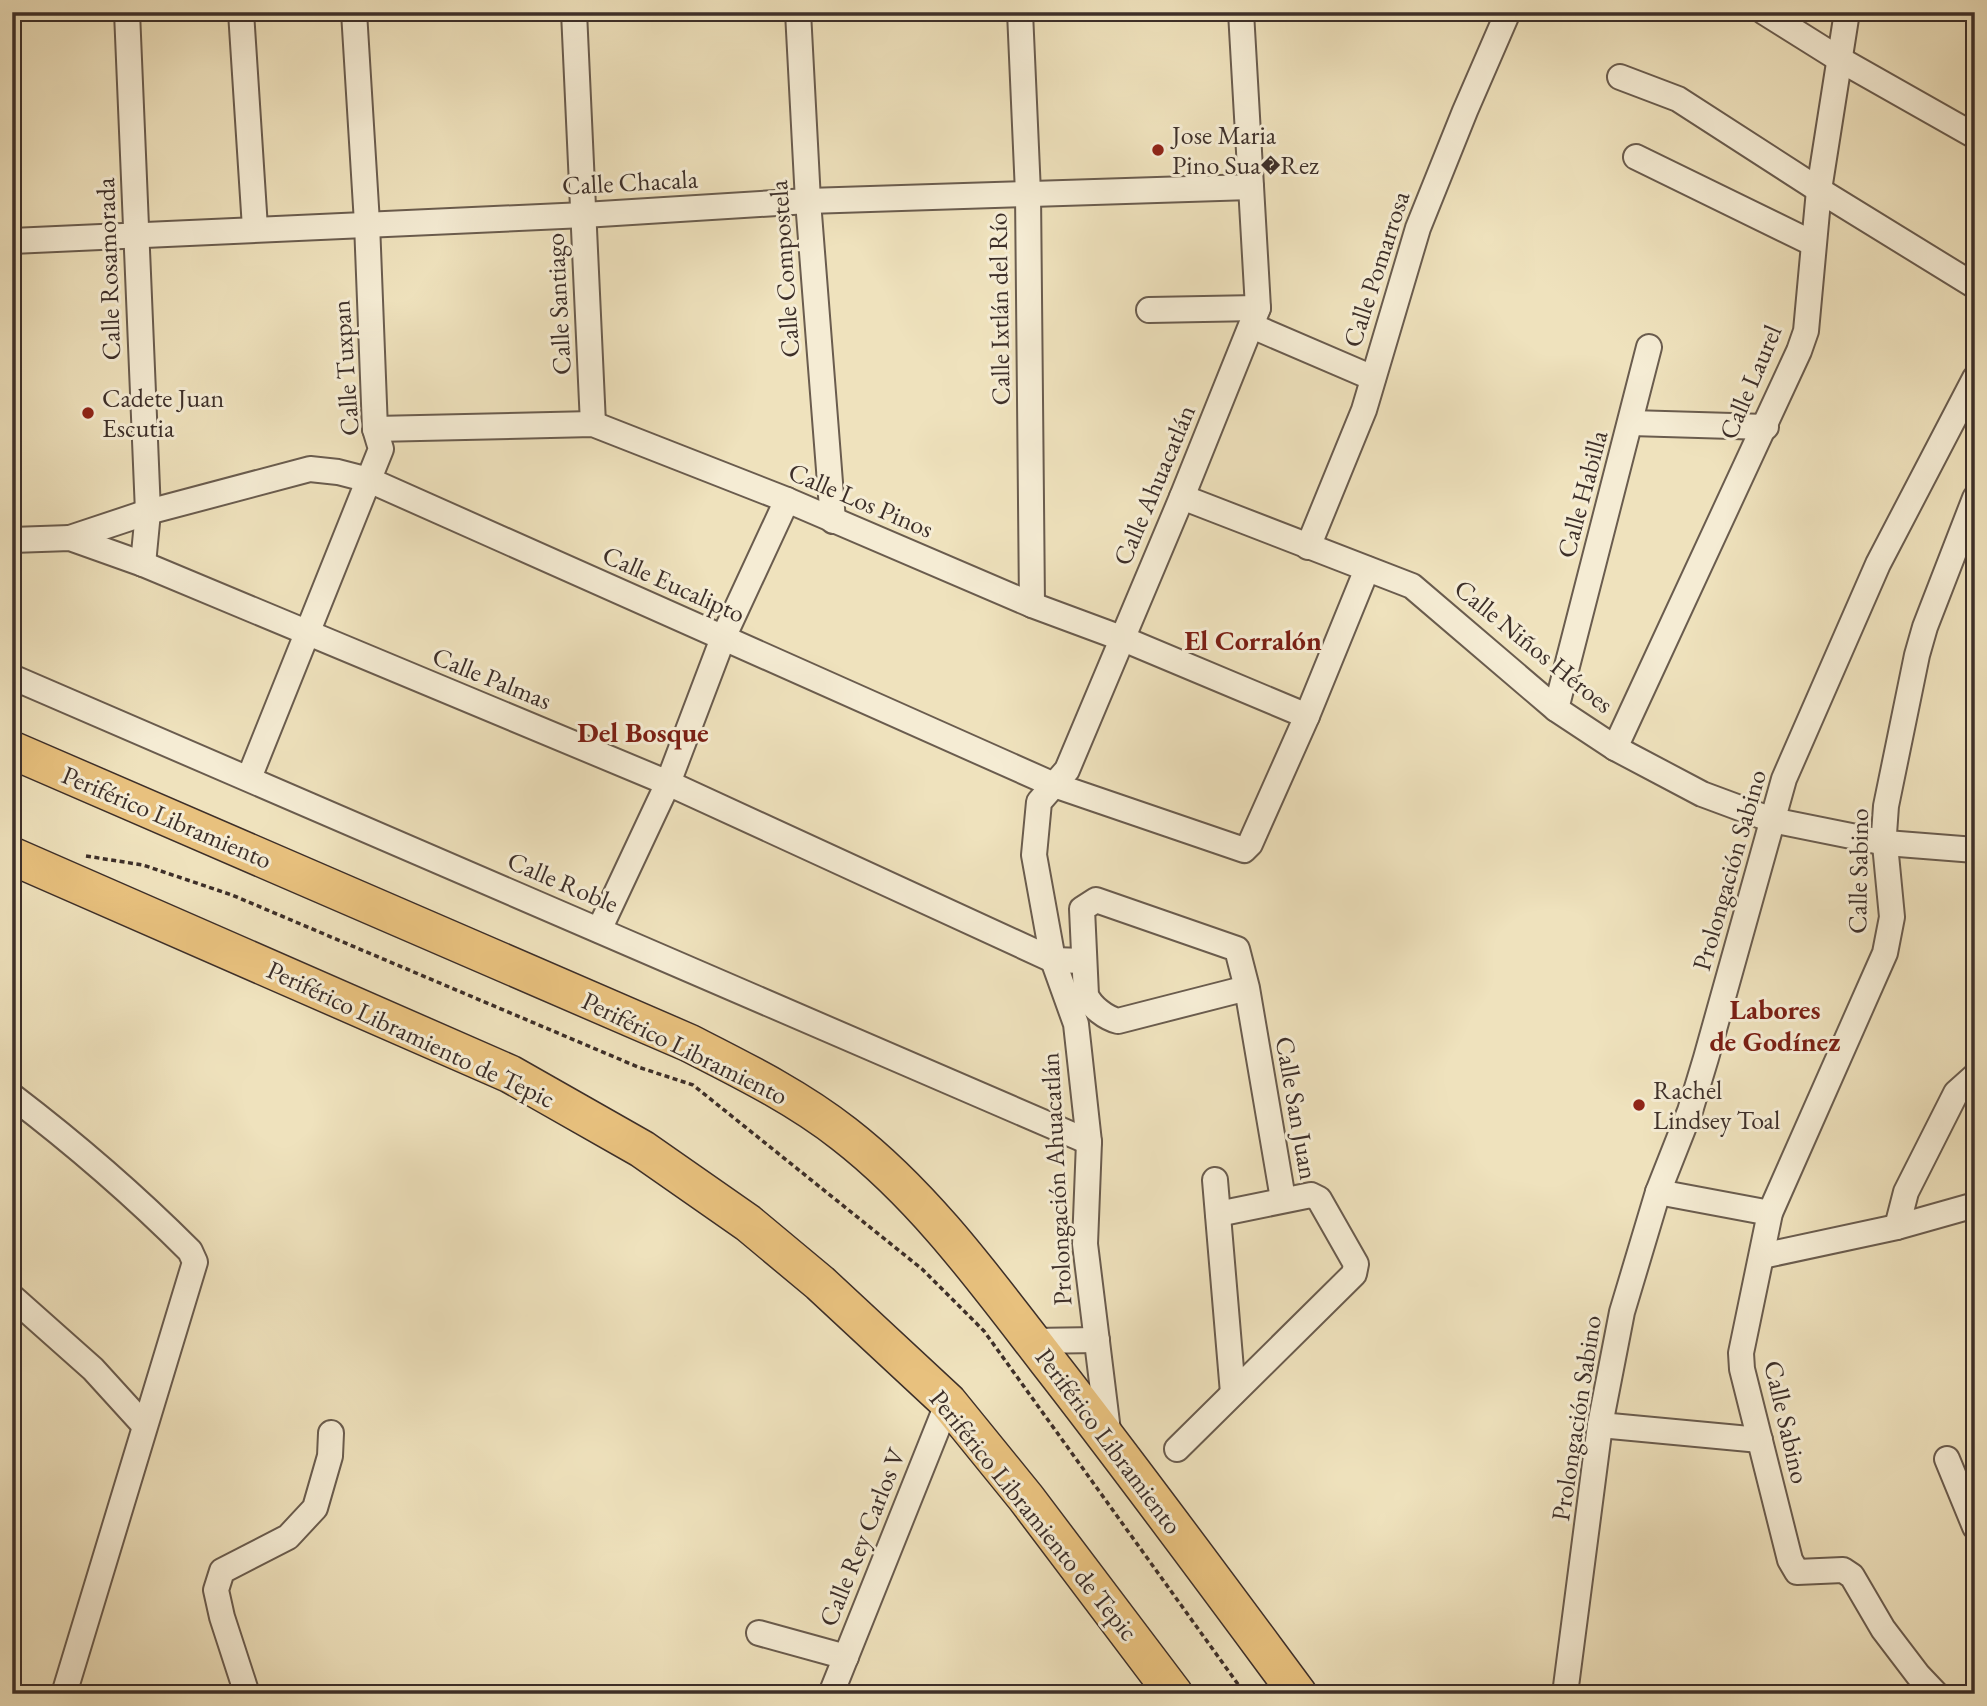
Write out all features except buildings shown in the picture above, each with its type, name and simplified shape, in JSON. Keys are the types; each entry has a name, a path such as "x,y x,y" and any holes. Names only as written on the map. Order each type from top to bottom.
{"highway":[{"name":"Periférico Libramiento","path":"12,750 689,1043 754,1076 833,1126 881,1165 946,1233 1109,1440 1298,1694"},
{"name":"Periférico Libramiento de Tepic","path":"12,856 510,1074 642,1149 748,1223 820,1283 948,1402 1026,1498 1174,1694"}],"street":[{"name":"Calle Rosamorada","path":"127,12 148,512 143,564"},
{"path":"241,12 255,228"},
{"name":"Calle Tuxpan","path":"249,778 381,449 375,429 367,223 354,12"},
{"name":"Calle Santiago","path":"574,12 593,424"},
{"name":"Calle Compostela","path":"798,12 808,201 833,521"},
{"name":"Calle Ixtlán del Río","path":"1020,12 1028,193 1032,605"},
{"name":"Calle Ahuacatlán","path":"1053,960 1034,855 1039,802 1067,770 1255,317 1241,12"},
{"name":"Calle Pomarrosa","path":"1307,547 1364,410 1418,229 1508,12"},
{"path":"1764,12 1839,60 1975,136"},
{"name":"Calle Laurel","path":"1615,748 1766,427 1806,331 1812,243 1847,12"},
{"path":"1620,77 1678,99 1975,286"},
{"path":"1636,157 1812,243"},
{"name":"Calle Chacala","path":"12,241 583,215 808,201 1251,187"},
{"path":"1149,310 1255,317 1373,378"},
{"path":"1631,423 1649,347"},
{"name":"Prolongación Sabino","path":"1565,1694 1600,1425 1622,1312 1658,1192 1690,1111 1784,779 1878,564 1975,378"},
{"name":"Calle Habilla","path":"1556,709 1631,423 1766,427"},
{"name":"Calle Los Pinos","path":"375,429 593,424 787,500 1032,605 1121,638 1307,716"},
{"name":"Calle Eucalipto","path":"70,538 148,512 310,469 338,472 369,480 1054,785 1244,849 1251,844 1307,716"},
{"name":"Calle Niños Héroes","path":"1182,497 1412,586 1556,709 1615,748 1702,794 1772,820 1885,842 1975,850"},
{"name":"Calle Sabino","path":"1937,1694 1918,1675 1883,1629 1852,1576 1843,1570 1797,1572 1790,1560 1742,1369 1741,1353 1770,1213 1885,953 1892,917 1885,842 1886,806 1925,627 1975,498"},
{"path":"599,930 668,783 723,638 787,500"},
{"name":"Calle Palmas","path":"12,540 70,538 143,564 668,783 1053,960"},
{"path":"1307,716 1367,569"},
{"name":"Calle Roble","path":"12,677 1089,1142"},
{"name":"Calle San Juan","path":"1084,961 1082,909 1096,900 1237,949 1247,988 1283,1199 1311,1195 1319,1199 1356,1264 1354,1273 1177,1449"},
{"path":"1053,960 1084,961 1086,995 1089,1001 1110,1019 1118,1021 1247,988"},
{"name":"Prolongación Ahuacatlán","path":"1053,960 1076,1024 1089,1142 1085,1244 1109,1440"},
{"path":"1897,1227 1906,1192 1956,1093 1975,1076"},
{"path":"12,1096 138,1199 190,1251 195,1262 64,1694"},
{"path":"1215,1180 1233,1393"},
{"path":"1658,1192 1770,1213"},
{"path":"1218,1214 1283,1199"},
{"path":"1762,1256 1897,1227 1975,1205"},
{"path":"12,1297 93,1369 144,1425"},
{"path":"1032,1340 1097,1340"},
{"name":"Calle Rey Carlos V","path":"831,1694 948,1402"},
{"path":"1600,1425 1760,1440"},
{"path":"247,1694 222,1618 216,1590 222,1571 288,1537 315,1508 330,1456 331,1433"},
{"path":"1947,1460 1975,1527"},
{"path":"759,1633 846,1657"}],"place":[{"name":"Jose Maria Pino Sua�Rez","path":"1158,150"},
{"name":"Cadete Juan Escutia","path":"88,413"},
{"name":"Rachel Lindsey Toal","path":"1639,1105"}],"district":[{"name":"El Corralón","path":"1253,640"},
{"name":"Del Bosque","path":"643,732"},
{"name":"Labores de Godínez","path":"1775,1025"}]}
